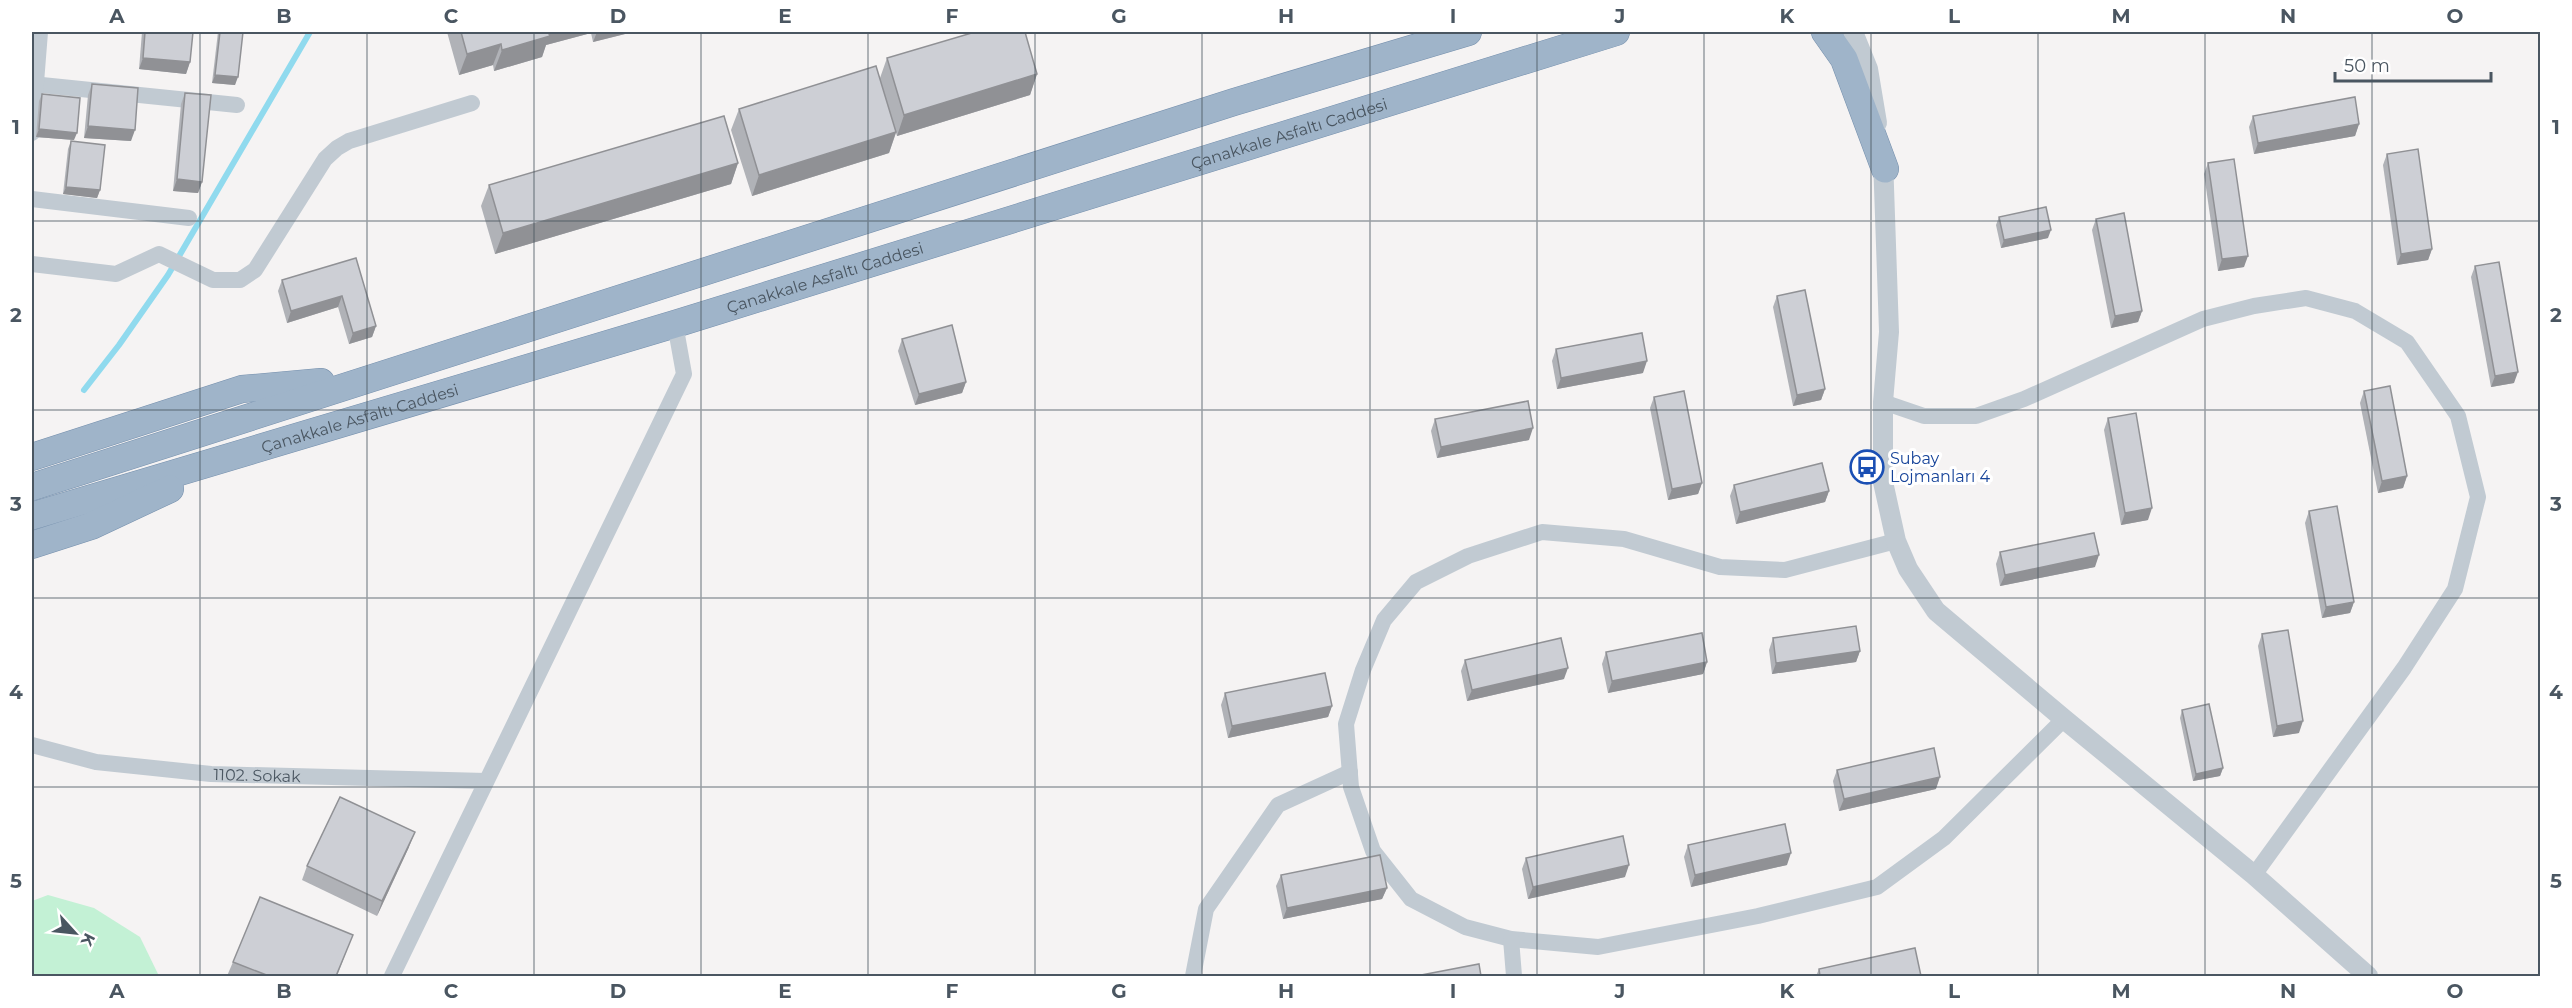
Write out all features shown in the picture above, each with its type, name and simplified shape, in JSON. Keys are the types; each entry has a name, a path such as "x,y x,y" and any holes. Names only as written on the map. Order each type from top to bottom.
{"highway":[{"path":"32,488 367,378 1234,102 1468,32"},
{"name":"Çanakkale Asfaltı Caddesi","path":"32,516 675,324 1616,32"},
{"path":"1825,32 1844,59 1886,169"},
{"path":"39,451 242,388 367,378"},
{"path":"32,545 92,526 250,452"}],"street":[{"path":"32,134 34,84 40,32"},
{"path":"1853,32 1868,69 1886,169 1885,244 1889,332 1882,402 1883,482 1896,541 1908,569 1936,611 2254,875 2368,976"},
{"path":"34,84 237,105"},
{"path":"32,264 116,274 159,254 213,280 240,280 255,270 325,159 337,147 472,103"},
{"path":"32,199 189,218"},
{"path":"1882,402 1924,416 1976,416 2024,399 2203,319 2254,306 2306,298 2355,311 2407,342 2458,416 2478,497 2455,589 2404,668 2254,875"},
{"path":"392,976 684,374 675,324"},
{"path":"1896,541 1785,570 1720,567 1624,539 1542,532 1468,556 1416,582 1384,620 1363,670 1346,724 1351,787 1373,851 1411,899 1465,927 1511,939 1598,947 1758,916 1877,887 1944,838 2064,719"},
{"name":"1102. Sokak","path":"32,745 96,762 211,774 486,781"},
{"path":"1193,976 1206,909 1278,805 1350,772"},
{"path":"1511,939 1514,976"}],"green space":[{"path":"48,895 94,908 140,937 159,976 32,976 32,901"}],"building":[{"path":"145,32 193,32 190,62 143,58"},
{"path":"220,32 243,32 238,77 215,75"},
{"path":"461,32 548,32 550,36 502,50 501,44 467,54"},
{"path":"975,32 1025,32 1037,74 904,115 887,58"},
{"path":"876,66 896,132 759,175 739,109"},
{"path":"92,84 138,88 135,130 88,126"},
{"path":"185,93 211,95 202,182 177,179"},
{"path":"42,94 80,98 77,133 39,129"},
{"path":"2355,97 2359,124 2258,143 2253,116"},
{"path":"724,116 738,163 503,233 489,185"},
{"path":"71,141 105,145 100,190 66,187"},
{"path":"2418,149 2432,249 2401,254 2387,154"},
{"path":"2234,159 2248,256 2222,259 2208,163"},
{"path":"2046,207 2051,230 2004,240 1999,217"},
{"path":"2124,213 2142,311 2115,316 2096,219"},
{"path":"356,258 376,326 353,333 342,296 291,311 282,280"},
{"path":"2499,262 2518,372 2495,376 2475,266"},
{"path":"1805,290 1825,389 1797,395 1777,296"},
{"path":"952,325 966,382 919,394 902,339"},
{"path":"1642,333 1647,361 1561,378 1556,349"},
{"path":"2390,386 2407,476 2382,481 2364,391"},
{"path":"1684,391 1702,483 1672,489 1654,397"},
{"path":"1528,401 1533,428 1441,447 1435,419"},
{"path":"2136,413 2152,508 2125,513 2108,418"},
{"path":"1822,463 1829,491 1740,512 1734,485"},
{"path":"2337,506 2354,602 2326,607 2309,511"},
{"path":"2094,533 2099,555 2005,575 2000,552"},
{"path":"1856,626 1860,651 1776,663 1773,638"},
{"path":"2288,630 2303,721 2277,726 2262,634"},
{"path":"1702,633 1707,662 1612,681 1606,652"},
{"path":"1561,638 1568,668 1472,690 1465,660"},
{"path":"1325,673 1332,706 1232,726 1225,693"},
{"path":"2209,704 2223,768 2196,774 2182,710"},
{"path":"1934,748 1940,777 1844,799 1837,770"},
{"path":"340,797 415,832 382,901 307,866"},
{"path":"1785,824 1791,853 1695,875 1688,845"},
{"path":"1623,836 1629,865 1533,887 1526,858"},
{"path":"1380,855 1387,888 1287,908 1281,875"},
{"path":"260,897 353,935 336,976 269,976 233,962"},
{"path":"1915,948 1921,976 1820,976 1819,969"},
{"path":"1479,964 1481,976 1416,976"}],"waterway":[{"path":"84,390 168,275 310,32"}],"place":[{"name":"Subay Lojmanları 4","path":"1867,467"}]}
